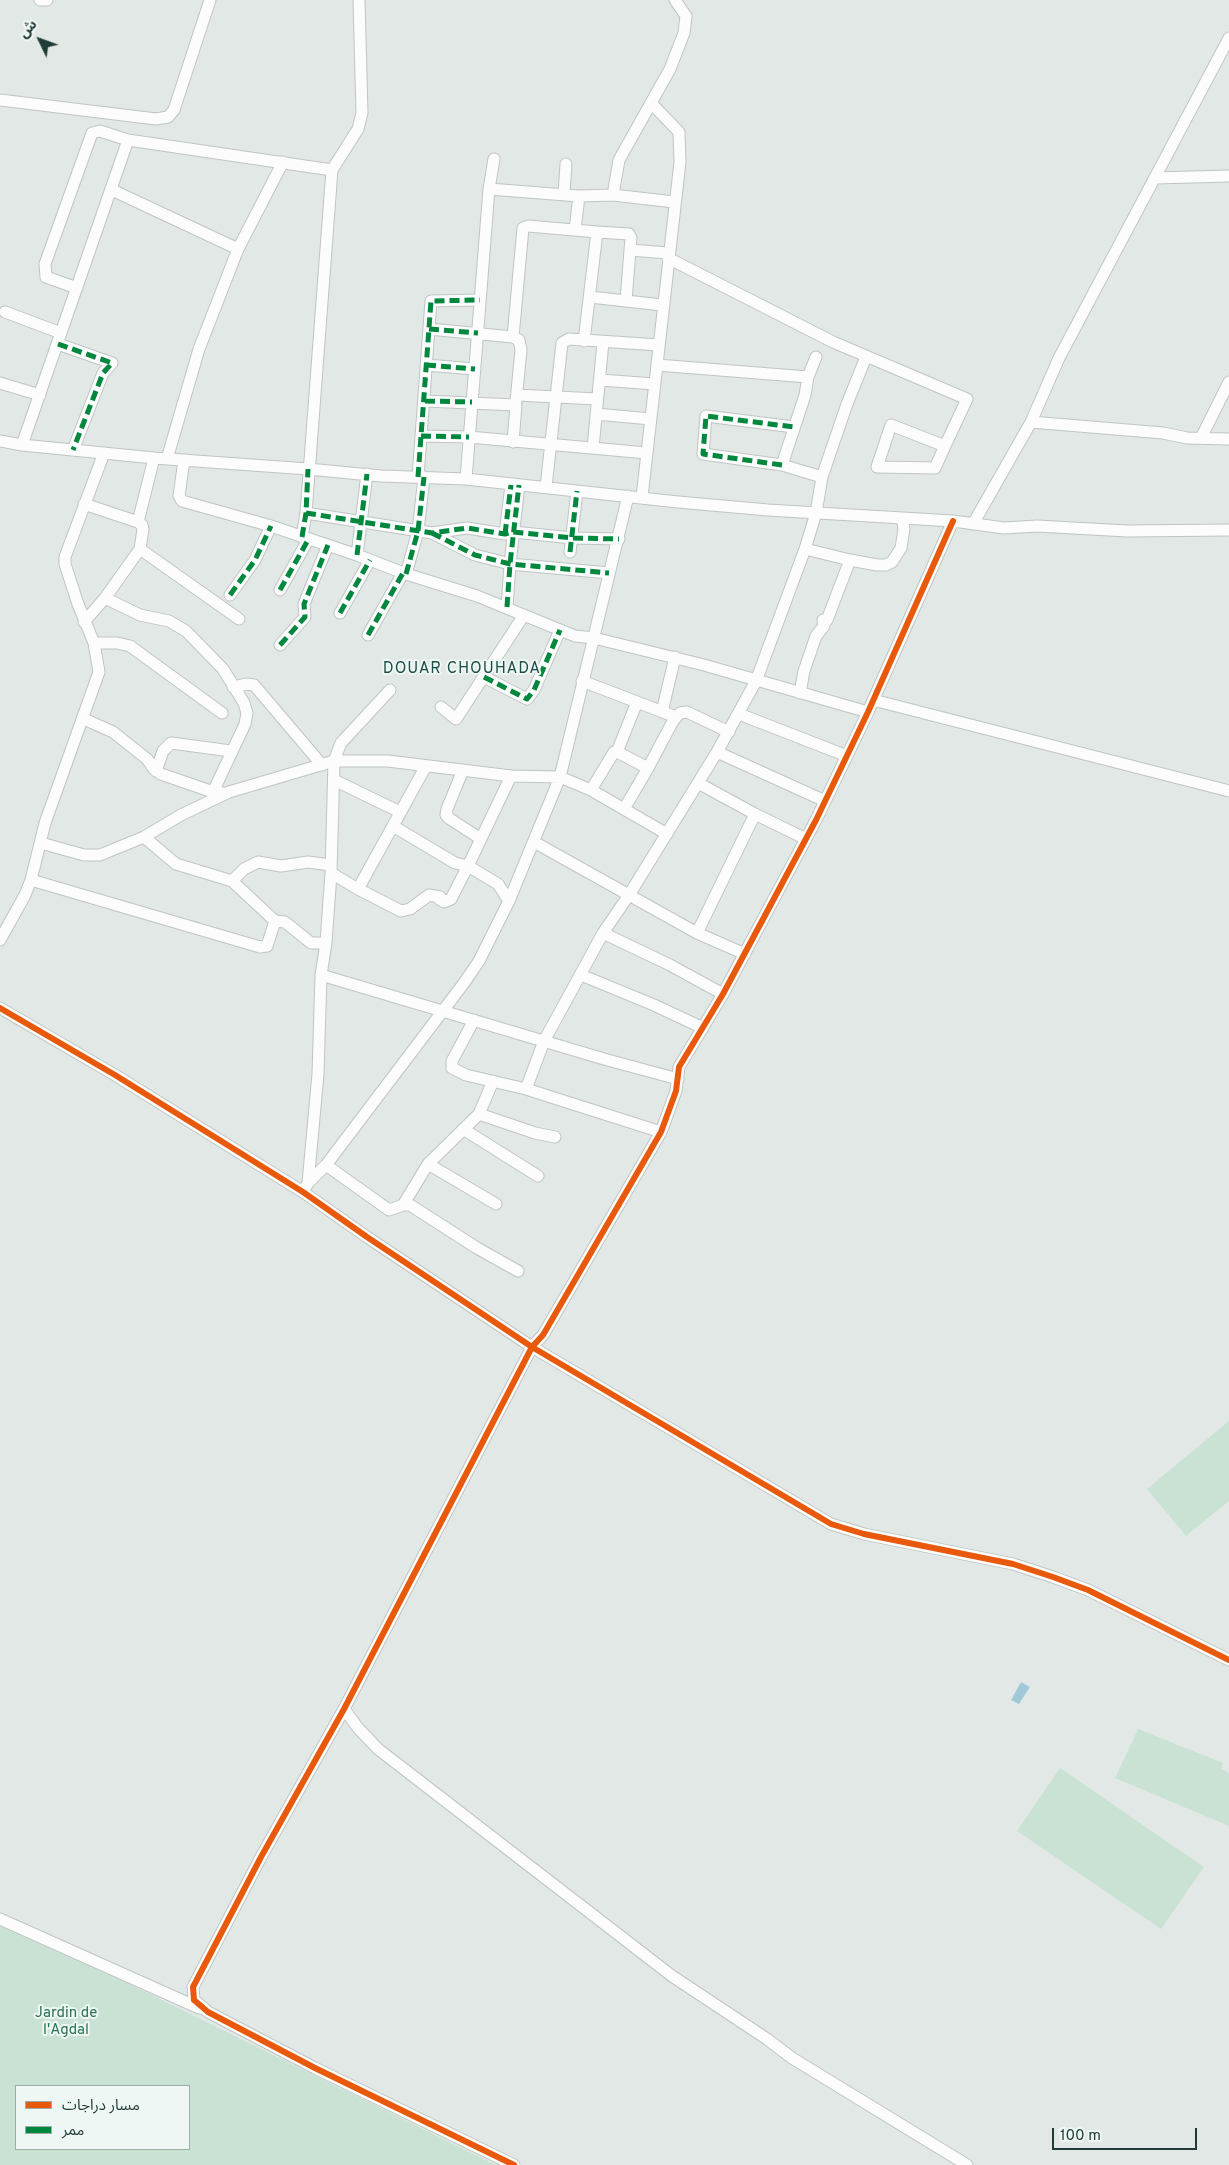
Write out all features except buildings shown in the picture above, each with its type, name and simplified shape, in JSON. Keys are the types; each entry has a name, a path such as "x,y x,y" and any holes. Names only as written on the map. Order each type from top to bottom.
{"street":[{"path":"40,0 47,0"},
{"path":"0,100 156,119 168,117 174,110 210,0"},
{"path":"280,590 305,539 308,469 332,170 358,129 362,113 359,0"},
{"path":"613,196 619,160 670,69 684,33 686,16 675,0"},
{"path":"974,524 1031,422 1059,358 1155,178 1225,55 1229,38"},
{"path":"642,497 662,305 680,162 679,132 652,104"},
{"path":"77,288 46,277 45,264 92,133 100,131 128,140 332,170"},
{"path":"22,445 128,140"},
{"path":"466,479 489,189 494,159"},
{"path":"167,459 196,358 238,249 284,162"},
{"path":"564,194 566,164"},
{"path":"1155,178 1229,176"},
{"path":"489,189 579,196 613,196 674,202"},
{"path":"112,190 238,249"},
{"path":"575,230 579,196"},
{"path":"513,337 522,229 528,226 629,234 631,238 626,301"},
{"path":"584,340 597,232"},
{"path":"630,250 668,256 866,357 967,399 935,468 877,467 891,425 945,446"},
{"path":"590,297 662,305"},
{"path":"368,635 405,573 418,531 421,436 431,300 480,300"},
{"path":"5,312 112,363 104,373 72,450"},
{"path":"429,329 513,337 519,340 521,350 512,442"},
{"path":"546,487 562,343 569,339 659,345"},
{"path":"593,448 603,342"},
{"path":"782,465 808,377 816,357"},
{"path":"526,1089 544,1041 603,932 629,895 718,752 756,681 805,549 816,513 822,477 847,404 866,357"},
{"path":"426,365 475,369"},
{"path":"657,365 808,377"},
{"path":"600,380 655,384"},
{"path":"1201,438 1229,382"},
{"path":"0,383 40,395"},
{"path":"425,401 472,402 556,397 598,399"},
{"path":"596,414 651,419"},
{"path":"794,427 706,416 703,454 782,465 822,477"},
{"path":"1031,422 1163,433 1186,438 1229,439"},
{"path":"421,436 469,437 647,453"},
{"path":"0,441 22,445 154,458 366,474 466,479 816,513 953,521 1004,528 1037,526 1127,531 1229,530"},
{"path":"0,940 25,895 31,880 49,812 84,719 99,672 94,643 84,622 65,564 65,557 104,452"},
{"path":"138,522 154,458"},
{"path":"184,460 179,496 181,500 271,526 477,596 575,636 594,638 675,657 868,712"},
{"path":"357,555 366,474"},
{"path":"507,608 510,564 509,533 515,485"},
{"path":"570,552 577,491"},
{"path":"305,1187 326,1165 475,967 509,902 560,777 628,496"},
{"path":"84,504 138,522 143,527 140,549 105,598 84,622"},
{"path":"306,513 432,533 467,528 573,538 619,539"},
{"path":"805,549 850,560 886,565 892,562 901,548 904,529 902,518"},
{"path":"218,2017 194,2000 192,1994 193,1987 261,1857 344,1708 532,1347 543,1335 661,1132 676,1091 679,1067 722,994 806,839 868,712 953,521"},
{"path":"230,595 255,560 271,526"},
{"path":"432,533 474,555 510,564 609,573"},
{"path":"280,645 305,617 304,604 328,546"},
{"path":"140,549 239,619"},
{"path":"340,613 370,560"},
{"path":"800,693 804,671 816,636 824,626 823,620 828,620 850,560"},
{"path":"105,598 140,615 169,621 186,631 223,669 244,703 247,713 245,724 213,792"},
{"path":"441,707 456,719 524,615"},
{"path":"484,677 527,699 534,690 560,630"},
{"path":"94,643 117,643 130,646 222,713"},
{"path":"662,712 675,657"},
{"path":"582,682 676,717"},
{"path":"233,687 247,684 254,685 322,765"},
{"path":"305,1187 318,1074 321,975 326,943 331,869 334,761 341,743 390,690"},
{"path":"873,700 1229,791"},
{"path":"591,790 612,754 617,752 637,702"},
{"path":"624,809 680,713 687,712 728,732"},
{"path":"739,714 847,756"},
{"path":"84,719 113,732 147,759 156,771 213,792 229,792"},
{"path":"156,771 163,751 171,743 231,751"},
{"path":"617,752 648,768"},
{"path":"718,752 825,801"},
{"path":"41,843 84,855 92,856 108,852 144,837 181,815 229,792 334,761 388,761 511,776 560,777 591,790 667,834"},
{"path":"358,889 426,766"},
{"path":"463,770 446,815 481,839"},
{"path":"232,881 244,868 258,862 281,866 308,862 331,869 358,889 397,909 406,911 429,895 440,897 439,900 444,902 451,899 511,776"},
{"path":"334,780 400,812"},
{"path":"698,783 806,839"},
{"path":"697,933 755,814"},
{"path":"393,826 447,858 463,866 468,866 498,884 509,902"},
{"path":"144,837 176,864 232,881 275,921 285,922 311,943 326,943"},
{"path":"534,842 697,933 744,954"},
{"path":"31,880 260,947 267,946 275,921"},
{"path":"603,932 670,964 722,994"},
{"path":"321,975 678,1079"},
{"path":"581,975 654,1005 702,1028"},
{"path":"0,1008 305,1187 366,1238 532,1347 698,1444 787,1500 837,1527 1013,1564 1053,1577 1088,1590 1229,1660"},
{"path":"474,1020 451,1066 454,1070 526,1089 661,1132"},
{"path":"403,1204 428,1164 479,1114 493,1081"},
{"path":"479,1114 555,1137"},
{"path":"464,1129 538,1176"},
{"path":"428,1164 496,1204"},
{"path":"326,1165 389,1210 403,1204 410,1205 518,1272"},
{"path":"344,1708 358,1728 378,1749 672,1976 767,2039 792,2058 967,2165"},
{"path":"0,1918 218,2017 341,2081 514,2165"}],"green space":[{"path":"1229,1421 1229,1501 1186,1536 1147,1489"},
{"path":"1138,1729 1223,1763 1221,1769 1229,1773 1229,1826 1115,1778"},
{"path":"1060,1768 1204,1867 1161,1929 1017,1831"},
{"name":"Jardin de l'Agdal","path":"0,1920 496,2165 0,2165"}],"water":[{"path":"1021,1682 1030,1687 1019,1704 1011,1700"}],"marked path":[{"path":"418,477 431,301 480,300"},
{"path":"429,329 478,333"},
{"path":"58,344 112,363 103,373 73,450"},
{"path":"426,365 475,369"},
{"path":"425,401 472,402"},
{"path":"782,465 703,454 706,416 794,427"},
{"path":"421,436 469,437"},
{"path":"302,537 306,513 308,469"},
{"path":"357,555 367,474"},
{"path":"406,574 418,531 424,477"},
{"path":"505,534 511,485"},
{"path":"507,607 519,485"},
{"path":"570,552 577,491"},
{"path":"306,513 432,533 467,528 505,534 513,532 573,538 619,539"},
{"path":"230,595 255,560 271,526"},
{"path":"432,533 475,555 510,564 609,573"},
{"path":"280,590 308,540"},
{"path":"280,645 305,617 304,604 328,545"},
{"path":"340,613 370,560"},
{"path":"368,635 403,573"},
{"path":"484,677 527,699 534,690 560,630"}],"cycle path":[{"path":"514,2165 315,2068 208,2012 194,2000 193,1987 261,1857 344,1709 532,1347 543,1335 661,1132 676,1091 679,1067 723,994 816,820 868,712 953,521"},
{"path":"0,1008 115,1075 303,1192 532,1347 831,1524 864,1534 1013,1564 1053,1577 1088,1590 1229,1660"}],"district":[{"name":"DOUAR CHOUHADA","path":"462,670"}]}
